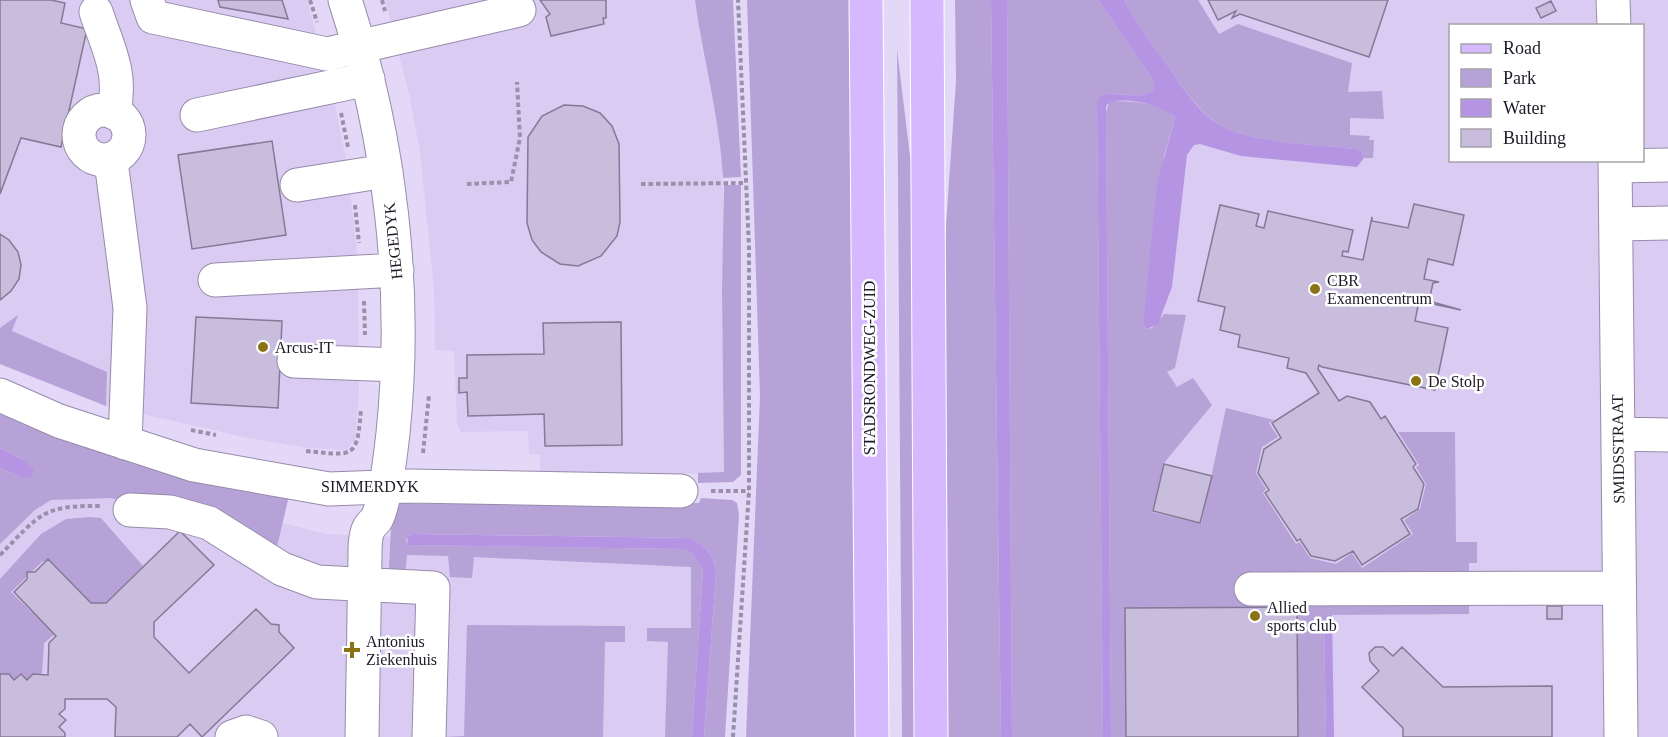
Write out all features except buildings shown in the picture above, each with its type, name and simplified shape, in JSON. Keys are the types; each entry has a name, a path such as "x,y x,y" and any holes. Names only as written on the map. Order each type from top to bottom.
{"main road":[{"name":"STADSRONDWEG-ZUID","path":"866,0 872,737"},
{"path":"927,0 931,737"}],"street":[{"path":"147,0 153,17 368,79"},
{"name":"HEGEDYK","path":"345,0 368,79 386,171 397,270 382,364 393,431 381,502 368,530 374,585 362,737"},
{"path":"1613,0 1614,24"},
{"path":"197,115 331,69 360,46 519,10"},
{"path":"96,12 117,73 119,88 114,113 126,123 129,132 124,149 111,161 130,308 125,443"},
{"path":"1616,163 1668,165"},
{"name":"SMIDSSTRAAT","path":"1616,163 1621,737"},
{"path":"297,185 386,171"},
{"path":"1616,224 1668,223"},
{"path":"215,280 397,270"},
{"path":"294,361 382,364"},
{"name":"SIMMERDYK","path":"0,395 59,421 194,465 329,489 381,502 681,491"},
{"path":"1618,434 1668,435"},
{"path":"130,510 170,512 209,523 282,570 317,582 434,588 429,737"},
{"path":"1251,589 1619,588"},
{"path":"232,737 246,732 261,737"}],"path":[{"path":"300,451 339,455 350,452 358,444 382,364 363,272 351,177 331,69 310,0"},
{"path":"733,737 749,491 749,248 738,0"},
{"path":"467,184 511,182 520,138 517,82"},
{"path":"641,184 746,183"},
{"path":"180,427 222,437"},
{"path":"681,491 749,491"},
{"path":"0,555 41,514 59,507 101,506 130,510"}],"shaded area":[{"path":"0,0 307,0 334,100 347,164 358,261 359,395 355,439 347,450 308,448 244,437 106,406 0,364"},
{"path":"385,0 695,0 702,48 721,140 724,232 722,290 724,473 540,476 540,455 529,454 528,431 461,432 457,424 454,351 435,350 434,289 420,152 409,94"},
{"path":"998,0 1668,0 1668,737 1006,737"},
{"name":"Antonius Ziekenhuis","path":"0,458 138,485 326,534 700,550 699,737 0,737"}],"green space":[{"path":"695,0 733,0 741,177 723,178 715,111"},
{"path":"747,0 854,0 861,737 746,737 760,396"},
{"path":"955,0 991,0 1001,737 948,737 944,254 956,81"},
{"path":"1007,0 1098,0 1154,81 1154,91 1148,94 1108,94 1101,95 1097,101 1103,737 1012,737"},
{"path":"1124,0 1198,0 1219,34 1238,24 1352,63 1348,92 1382,91 1384,119 1350,118 1350,135 1370,136 1369,140 1374,140 1373,158 1364,158 1362,152 1355,149 1282,142 1245,135 1215,122 1194,102 1182,86 1138,24"},
{"path":"897,49 919,230 923,737 902,737"},
{"path":"1114,101 1155,106 1175,118 1164,156 1143,324 1147,329 1152,328 1164,314 1186,315 1175,368 1167,372 1177,387 1193,378 1212,405 1164,463 1152,512 1201,524 1226,408 1274,420 1269,423 1278,437 1262,447 1256,473 1266,489 1263,493 1296,544 1300,542 1310,558 1336,564 1352,553 1362,568 1413,534 1404,520 1420,509 1426,484 1416,467 1419,465 1398,432 1455,432 1456,542 1477,542 1477,563 1469,563 1469,614 1324,615 1326,737 1111,737 1106,112 1109,103"},
{"path":"724,185 741,185 741,475 733,482 698,483 698,473 724,472 722,290"},
{"path":"18,315 12,331 107,372 106,406 0,364 0,328"},
{"path":"0,409 289,496 275,555 137,503 110,498 51,500 35,510 0,544 0,468 24,478 23,460 0,448"},
{"path":"701,498 732,500 737,503 739,515 725,737 704,737 716,573 711,556 695,541 689,538 415,534 407,536 406,541 409,545 682,549 692,553 703,569 692,737 665,737 668,642 647,641 647,628 691,628 691,567 474,557 472,578 450,577 448,556 407,555 405,575 389,568 392,507 396,501 416,504 699,503"},
{"path":"101,518 143,566 104,604 90,603 43,561 11,592 55,634 44,643 42,673 24,685 17,677 13,684 0,676 0,579 41,534 66,519"},
{"path":"467,625 625,626 625,642 605,642 603,737 444,737 464,736"}],"water":[{"path":"991,0 1007,0 1012,737 1001,737"},
{"path":"1098,0 1124,0 1138,24 1188,94 1215,122 1245,135 1263,139 1355,149 1362,152 1364,158 1357,167 1241,156 1200,144 1194,145 1187,155 1172,287 1158,324 1147,329 1143,324 1157,184 1175,118 1162,109 1130,101 1112,102 1106,106 1111,737 1103,737 1097,101 1101,95 1107,94 1142,95 1148,93 1154,90 1154,81"},
{"path":"0,448 23,460 34,470 32,476 24,478 0,468"},
{"path":"414,534 689,538 700,544 711,556 716,573 704,737 692,737 703,569 692,553 682,549 408,545 407,536"},
{"path":"1324,615 1332,615 1334,737 1326,737"}],"place":[{"name":"CBR Examencentrum","path":"1315,289"},
{"name":"Arcus-IT","path":"263,347"},
{"name":"De Stolp","path":"1416,381"},
{"name":"Allied sports club","path":"1255,616"},
{"name":"Antonius Ziekenhuis","path":"352,650"}]}
